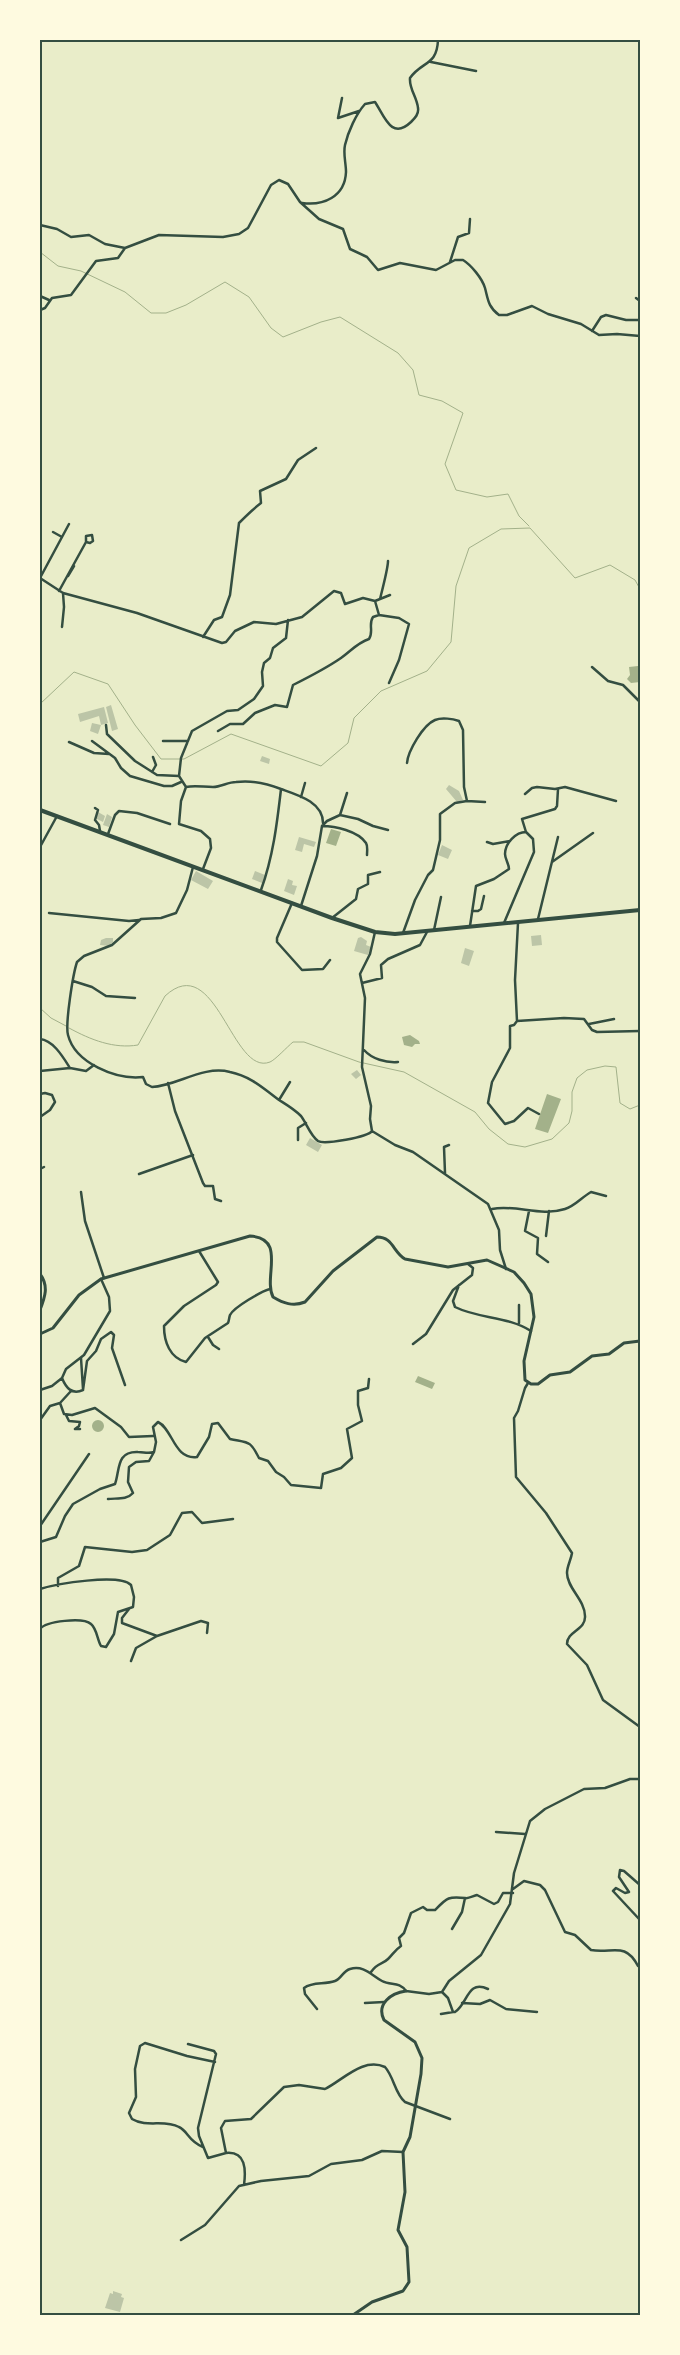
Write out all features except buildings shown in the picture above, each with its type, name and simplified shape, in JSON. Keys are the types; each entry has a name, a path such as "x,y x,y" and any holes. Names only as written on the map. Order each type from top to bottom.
{"highway":[{"path":"40,810 261,890 332,918 375,932 434,932 639,910"}],"street":[{"path":"300,202 326,202 334,198 340,190 345,176 344,146 360,111 367,102 374,102 388,124 396,127 408,124 416,117 418,110 410,78 430,62 437,52 438,40"},
{"path":"430,62 476,71"},
{"path":"342,98 338,118 360,111"},
{"path":"40,225 57,229 70,237 89,235 105,244 125,248 159,235 226,237 239,234 248,228 260,202 277,180 288,184 300,202 322,221 343,230 350,249 367,257 378,270 400,263 434,270 459,259 466,262 482,282 488,304 497,314 506,315 532,306 548,314 577,323 599,335 640,336"},
{"path":"449,263 458,239 469,233 470,219"},
{"path":"40,310 45,308 49,300 54,297 70,296 98,260 120,258 125,248"},
{"path":"40,296 49,300"},
{"path":"636,298 640,301"},
{"path":"592,331 601,317 606,315 626,320 640,320"},
{"path":"203,637 214,620 222,616 229,600 239,523 250,513 252,508 261,503 260,491 286,479 298,460 316,448"},
{"path":"69,524 40,578 61,592 137,612 224,643 235,631 254,622 271,624 295,620 310,612 334,592 341,593 345,604 363,598 375,601 390,595"},
{"path":"53,532 62,536"},
{"path":"62,627 64,607 61,592 87,542"},
{"path":"380,599 383,581 389,569 388,561"},
{"path":"375,601 379,615"},
{"path":"218,731 230,724 244,723 255,713 275,706 287,706 293,685 311,677 349,653 359,642 369,639 371,635 370,622 373,617 379,615 399,618 410,625 399,660 389,683"},
{"path":"288,620 286,638 273,648 270,658 262,667 263,686 259,694 238,710 227,712 192,731 181,758 179,776 181,782 186,787 222,786 235,782 267,783 301,797 320,810 323,825 317,856 301,906"},
{"path":"592,667 609,682 623,684 640,702"},
{"path":"407,763 415,742 433,721 449,719 459,721 463,730 464,788 467,801"},
{"path":"106,725 107,734 135,761 162,776 179,776"},
{"path":"163,741 188,740"},
{"path":"92,741 96,746 110,754 130,776 164,786 172,786 181,782"},
{"path":"69,742 94,753 110,754"},
{"path":"152,772 156,765 153,757"},
{"path":"301,797 306,783"},
{"path":"186,787 181,801 179,824 205,834 210,840 211,848 203,869"},
{"path":"525,794 532,788 537,787 558,789 568,787 616,801"},
{"path":"261,890 268,872 277,827 281,789"},
{"path":"503,924 534,852 533,839 526,832 522,819 555,810 558,789"},
{"path":"323,825 340,814 347,792"},
{"path":"403,933 415,900 428,874 433,870 440,840 440,814 455,804 467,801 486,802"},
{"path":"95,808 98,811 95,820 100,825 100,832"},
{"path":"108,834 115,815 119,811 138,813 170,824"},
{"path":"340,814 358,818 373,826 388,830"},
{"path":"40,847 57,816"},
{"path":"323,825 342,828 364,841 367,846 367,855"},
{"path":"470,927 476,886 494,879 509,869 505,853 510,841 526,832"},
{"path":"551,863 593,833"},
{"path":"538,921 558,837"},
{"path":"487,842 493,844 510,841"},
{"path":"49,913 129,921 164,918 179,910 187,890 193,866"},
{"path":"332,918 356,900 358,889 368,884 368,875 380,872"},
{"path":"472,911 481,909 484,896"},
{"path":"434,932 441,897"},
{"path":"639,910 640,900"},
{"path":"292,903 277,942 302,970 323,969 330,960"},
{"path":"141,919 112,945 76,962 68,1035 78,1052 94,1065 124,1077 143,1077 146,1084 152,1087 214,1071 226,1071 250,1078 298,1114 317,1140 327,1144 347,1138 365,1136 372,1131"},
{"path":"518,923 515,980 516,1024 510,1026 510,1048 492,1082 488,1103 505,1124 514,1120 528,1108 539,1114"},
{"path":"375,932 370,954 360,974 365,998 362,1067 371,1106 370,1119 372,1131 395,1145 413,1152 477,1195 492,1209 500,1234 501,1254 506,1268"},
{"path":"362,983 382,978 381,965 388,959 420,945 427,932"},
{"path":"73,981 92,986 106,996 134,998"},
{"path":"516,1021 564,1018 584,1019 592,1030 597,1032 640,1031"},
{"path":"588,1024 614,1019"},
{"path":"40,1039 53,1046 70,1068"},
{"path":"364,1050 369,1056 380,1060 398,1062"},
{"path":"40,1071 70,1068 86,1070 94,1065"},
{"path":"279,1100 290,1082"},
{"path":"169,1084 175,1111 204,1185 212,1185 215,1199 221,1201"},
{"path":"40,1094 52,1094 55,1102 50,1110 40,1117"},
{"path":"298,1140 298,1128 306,1123"},
{"path":"445,1173 444,1147 449,1145"},
{"path":"139,1174 193,1155"},
{"path":"40,1170 44,1167"},
{"path":"40,1390 52,1386 62,1378 66,1369 81,1358 110,1311 109,1297 85,1221 81,1192"},
{"path":"492,1209 513,1208 529,1211 549,1211 568,1208 592,1192 606,1196"},
{"path":"529,1211 525,1231 538,1238 537,1254 548,1262"},
{"path":"546,1236 549,1211"},
{"path":"40,1334 53,1328 79,1295 103,1279 220,1246 242,1236 260,1237 270,1247 272,1266 270,1289 273,1297 286,1303 297,1305 305,1302 333,1272 377,1237 390,1241 399,1256 405,1259 442,1267 487,1260 506,1268 518,1277 529,1290 534,1312 523,1368 525,1380 528,1383 536,1384 550,1375 570,1372 590,1357 609,1354 624,1343 640,1341"},
{"path":"199,1251 217,1278 217,1283 184,1306 166,1323 164,1329 169,1350 173,1356 186,1362 208,1337 228,1323 230,1316 237,1308 262,1291 270,1289"},
{"path":"413,1344 426,1334 453,1290 472,1274 473,1268 466,1262"},
{"path":"40,1274 46,1282 46,1288 40,1310"},
{"path":"459,1285 453,1301 455,1307 483,1316 519,1323 531,1331"},
{"path":"519,1305 519,1323"},
{"path":"62,1378 71,1391 83,1390 86,1386 88,1361 96,1351 101,1339 110,1332 114,1335 112,1348 125,1385"},
{"path":"208,1337 213,1345 219,1349"},
{"path":"81,1358 83,1390"},
{"path":"108,1499 127,1498 132,1495 133,1493 128,1482 129,1467 138,1461 148,1461 154,1452 156,1442 153,1436 154,1424 160,1422 172,1442 188,1456 197,1456 209,1437 212,1424 218,1423 230,1439 243,1440 252,1445 259,1458 268,1461 276,1472 291,1485 320,1488 323,1474 341,1468 352,1458 347,1429 362,1421 358,1405 358,1391 368,1388 369,1379"},
{"path":"528,1383 514,1418 516,1476 546,1513 572,1553 567,1573 583,1606 585,1620 583,1625 570,1635 567,1644 587,1665 602,1700 640,1727"},
{"path":"40,1420 50,1406 60,1404 71,1391"},
{"path":"60,1404 62,1411 69,1421 80,1422 80,1426 74,1429 80,1429"},
{"path":"66,1415 95,1408 121,1427 129,1437 153,1436"},
{"path":"40,1542 56,1537 65,1516 74,1504 100,1489 115,1484 118,1465 124,1455 134,1452 147,1454 154,1452"},
{"path":"40,1526 89,1454"},
{"path":"58,1586 58,1578 79,1566 85,1547 132,1552 144,1551 170,1534 182,1513 192,1512 197,1515 202,1523 233,1518"},
{"path":"40,1589 107,1579 128,1582 132,1588 134,1604 122,1618 122,1623 156,1636"},
{"path":"40,1629 47,1624 57,1622 86,1622 93,1626 101,1646 106,1648 114,1634 118,1612 129,1609"},
{"path":"131,1661 133,1652 139,1646 156,1636 202,1621 208,1623 207,1634"},
{"path":"40,1660 40,1679"},
{"path":"40,1713 40,1719"},
{"path":"353,2315 372,2302 403,2291 409,2282 407,2247 398,2230 405,2192 403,2152 410,2137 423,2066 421,2054 410,2038 382,2019 384,2002 390,1996 406,1992 427,1994 442,1992 449,1981 481,1955 508,1909 513,1893 514,1874 523,1849 525,1834 528,1825 536,1816 569,1796 589,1788 605,1788 630,1779 640,1779"},
{"path":"496,1832 525,1834"},
{"path":"640,1885 624,1871 620,1870 619,1877 629,1892 625,1893 616,1888 613,1891 640,1920"},
{"path":"513,1889 524,1881 540,1885 544,1888 565,1932 575,1935 591,1950 624,1951 631,1955 638,1966 640,1965"},
{"path":"371,1973 376,1965 388,1960 393,1951 401,1946 399,1938 404,1932 411,1913 423,1907 427,1910 435,1910 446,1898 458,1896 465,1898 477,1895 495,1904 503,1893 513,1893"},
{"path":"452,1929 462,1912 465,1898"},
{"path":"317,2009 305,1994 306,1986 335,1981 349,1969 363,1969 382,1981 398,1984 406,1992"},
{"path":"441,2014 457,2011 473,1988 482,1986 488,1989"},
{"path":"442,1992 449,2000 453,2012"},
{"path":"462,2003 480,2004 490,2000 506,2009 537,2012"},
{"path":"365,2003 384,2002"},
{"path":"203,2147 191,2141 183,2130 177,2126 147,2124 132,2119 129,2113 136,2097 135,2069 140,2046 145,2043 187,2056 215,2062"},
{"path":"188,2044 214,2051 216,2055 199,2124 198,2133 203,2147 208,2158 226,2153 236,2154 243,2161 246,2170 244,2185"},
{"path":"226,2153 221,2128 225,2121 251,2119 284,2087 299,2085 325,2089 364,2066 376,2064 385,2067 403,2100 450,2119"},
{"path":"181,2240 198,2231 236,2188 261,2181 309,2176 339,2162 362,2160 382,2151 403,2152"}],"shaded area":[{"path":"638,666 640,668 640,682 631,683 627,679 630,675 629,667"},
{"path":"331,829 341,832 336,846 326,843"},
{"path":"410,1035 419,1041 420,1044 415,1044 412,1047 404,1045 402,1037"},
{"path":"547,1094 561,1099 548,1133 535,1129"},
{"path":"418,1376 435,1383 432,1389 415,1382"},
{"path":"98,1420 104,1426 98,1432 92,1426"}],"waterway":[{"path":"40,252 58,266 81,271 125,292 151,313 166,313 186,305 225,282 249,297 271,328 283,337 321,322 340,317 398,353 413,370 419,395 442,401 463,413 445,464 456,490 487,497 508,494 519,516 529,526"},
{"path":"40,704 74,672 108,684 135,725 161,759 184,759 231,734 321,766 348,743 354,718 381,691 427,671 451,642 456,586 469,548 501,529 530,528 575,578 610,565 635,580 640,589"},
{"path":"69,1028 111,1045 138,1045 165,996 183,986 198,989 211,1000 245,1051 257,1062 270,1062 293,1042 304,1042 359,1062 404,1072 475,1112 489,1129 508,1144 525,1147 552,1139 569,1123 572,1111 572,1092 577,1078 587,1070 605,1066 616,1067 620,1103 630,1109 640,1105"},
{"path":"40,1008 51,1018 66,1026"}]}
